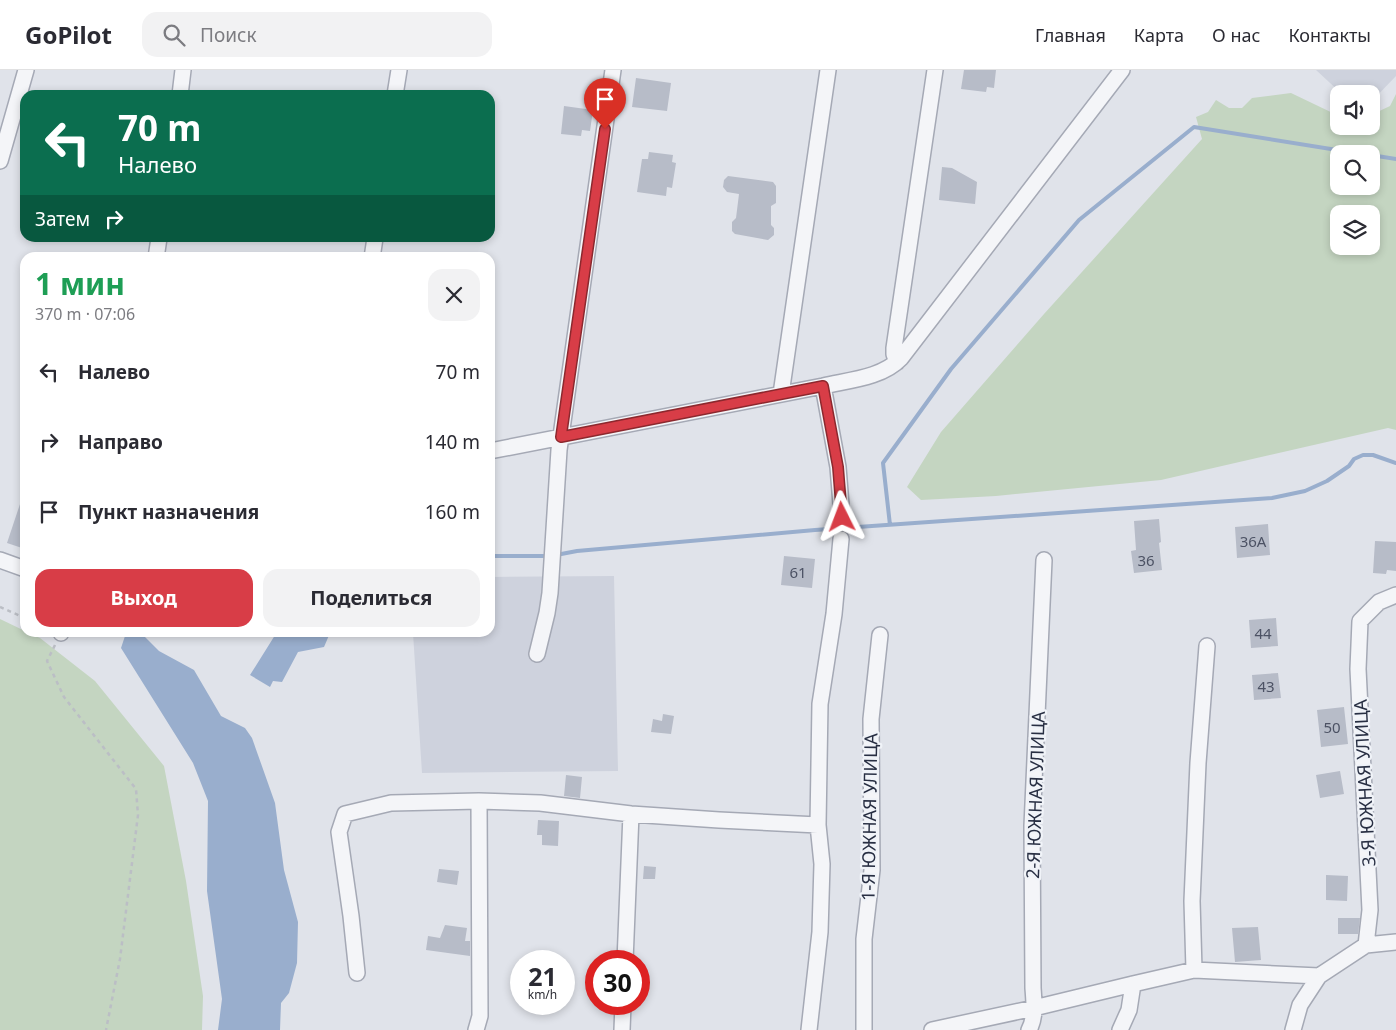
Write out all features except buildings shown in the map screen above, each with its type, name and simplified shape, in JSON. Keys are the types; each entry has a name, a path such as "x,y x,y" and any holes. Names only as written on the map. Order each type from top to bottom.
{"street":[{"path":"20,90 26,70"},
{"path":"181,90 183,70"},
{"path":"396,90 399,70"},
{"path":"537,654 546,620 550,593 561,437 613,70"},
{"path":"781,394 828,70"},
{"path":"897,362 894,348 935,70"},
{"path":"495,450 823,386 879,373 887,369 897,362 1122,70"},
{"path":"0,161 20,91"},
{"path":"823,386 838,467 842,517"},
{"path":"808,1030 820,932 822,864 818,825 820,704 834,614 841,539"},
{"path":"0,560 20,567"},
{"name":"2-Я ЮЖНАЯ УЛИЦА","path":"1029,1030 1032,1024 1034,1008 1032,988 1032,826 1044,560"},
{"name":"3-Я ЮЖНАЯ УЛИЦА","path":"1366,945 1370,910 1358,669 1360,622 1379,602 1396,595"},
{"name":"1-Я ЮЖНАЯ УЛИЦА","path":"864,1030 864,939 872,870 871,719 880,635"},
{"path":"1194,970 1192,901 1198,763 1207,646"},
{"path":"476,1030 480,1016 479,802"},
{"path":"357,973 339,832 345,814 391,803 540,803 631,814 818,825"},
{"path":"625,950 631,814"},
{"path":"1294,1030 1300,1005 1319,976 1366,945 1396,942"},
{"path":"932,1030 1194,970 1319,976"},
{"path":"1120,1030 1130,1010 1133,984"},
{"path":"622,1030 623,1015"}],"path":[{"path":"0,607 20,616"},
{"path":"57,640 47,661 64,697 136,789 138,814 120,959 106,1030"}],"shaded area":[{"path":"1316,70 1396,70 1396,76 1380,93 1380,85 1332,85"},
{"path":"614,576 618,771 422,773 413,637 495,637 495,577"}],"green space":[{"path":"1291,93 1330,112 1330,135 1380,135 1380,111 1390,106 1396,94 1396,430 1388,428 1161,480 996,496 921,500 907,487 941,432 1044,314 1202,139 1196,117 1208,112 1216,100 1229,108 1242,108 1252,98"},
{"path":"0,619 20,629 20,637 40,638 95,681 164,766 186,881 203,996 202,1030 0,1030"}],"water":[{"path":"125,637 145,637 159,651 194,670 221,716 245,728 252,738 275,803 284,870 298,922 297,963 289,993 281,1003 280,1030 218,1030 222,999 207,891 208,801 193,763 121,648"},
{"path":"274,637 328,637 324,647 298,652 282,682 273,681 270,687 250,675"}],"waterway":[{"path":"890,525 883,463 951,369 1079,220 1194,127 1330,149"},
{"path":"1380,156 1396,159"},
{"path":"556,555 577,551 815,530 1272,498 1305,491 1327,481 1349,466 1354,459 1363,455 1373,455 1396,463"},
{"path":"495,556 549,556"}],"route":[{"path":"605,129 561,437 823,386 838,467 842,517"}]}
